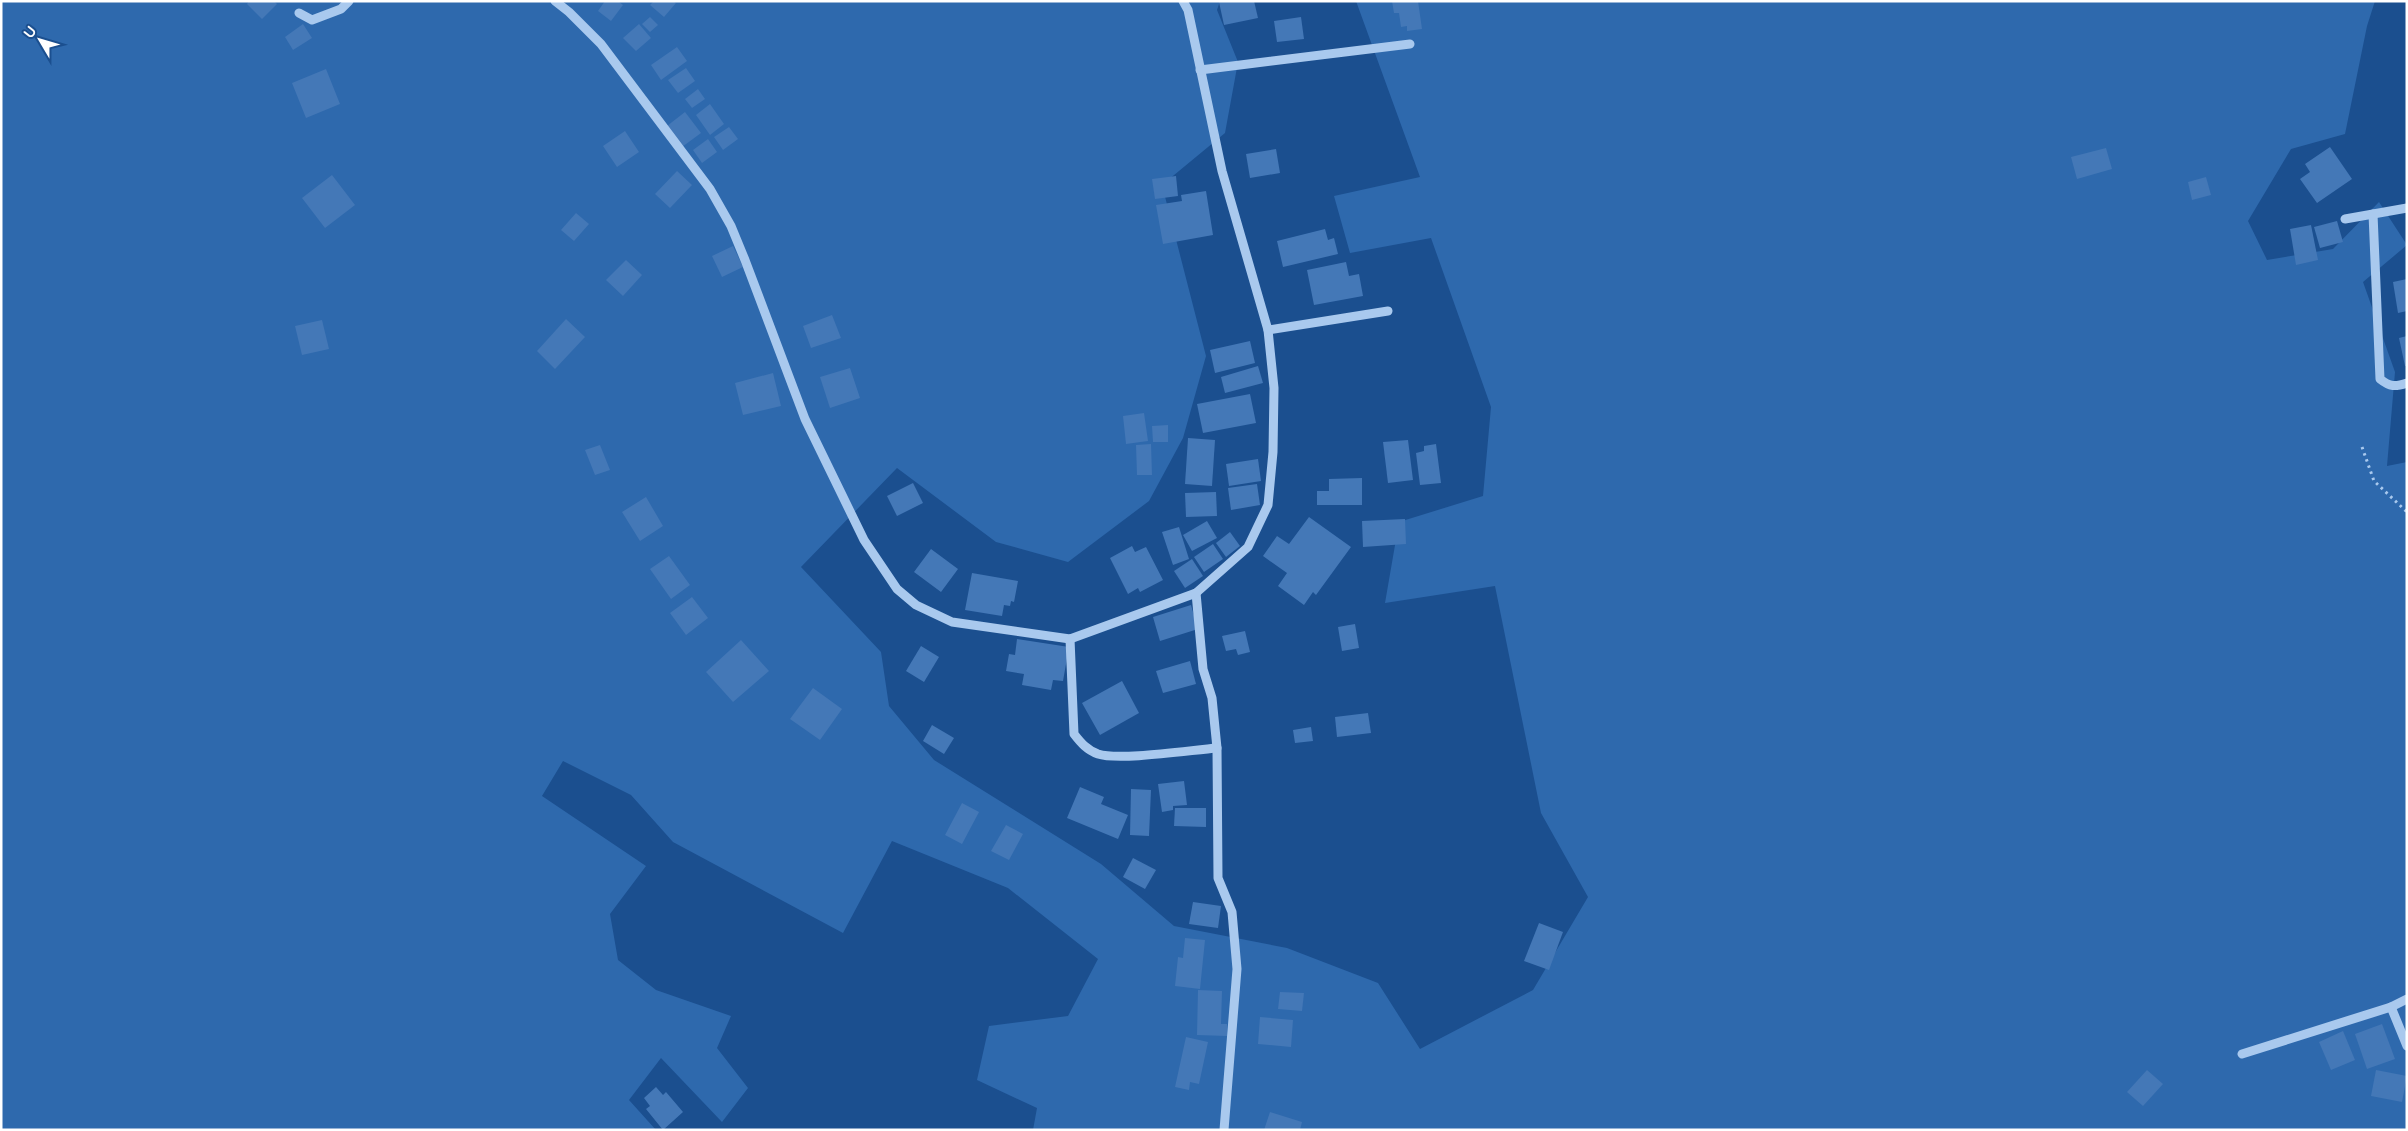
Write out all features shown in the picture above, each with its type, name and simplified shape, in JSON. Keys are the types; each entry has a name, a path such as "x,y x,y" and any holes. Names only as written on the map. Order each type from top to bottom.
{"street":[{"path":"298,14 312,20 341,10 349,1"},
{"path":"555,1 602,44 710,189 731,226 805,419 864,540 897,589 916,605 952,622 1070,640 1196,593 1248,547 1268,505 1273,452 1274,388 1268,330 1230,204 1188,10 1183,1"},
{"path":"1200,70 1410,44"},
{"path":"2345,218 2407,208"},
{"path":"2373,214 2380,379 2387,385 2396,387 2407,384"},
{"path":"1268,330 1388,311"},
{"path":"1196,593 1203,668 1212,698 1217,748 1218,878 1232,912 1237,969 1224,1130"},
{"path":"1070,640 1074,734 1083,746 1098,754 1124,756 1217,748"},
{"path":"2242,1054 2391,1007 2407,999"},
{"path":"2391,1007 2407,1046"}],"path":[{"path":"2362,447 2374,481 2407,512"}],"shaded area":[{"path":"1,1 1220,1 1217,10 1238,62 1225,133 1162,185 1206,356 1183,438 1149,501 1068,562 996,542 897,468 801,567 881,652 889,706 934,760 1101,864 1174,926 1287,948 1378,983 1420,1049 1533,990 1588,897 1541,813 1495,586 1385,603 1399,522 1483,496 1491,407 1431,238 1350,253 1334,196 1420,177 1356,1 2375,1 2367,26 2345,134 2291,149 2248,221 2267,260 2333,249 2379,202 2407,245 2363,282 2395,372 2387,466 2407,462 2407,1130 1033,1130 1037,1108 977,1080 989,1026 1068,1016 1098,959 1008,888 892,841 843,933 673,842 631,795 563,761 542,796 646,866 610,914 618,960 656,990 731,1016 717,1048 748,1088 722,1122 661,1058 629,1100 656,1130 1,1130"}],"building":[{"path":"249,1 274,1 277,4 262,19 247,4"},
{"path":"605,1 618,1 623,5 611,21 598,11"},
{"path":"654,1 673,1 676,3 664,17 650,5"},
{"path":"1254,1 1258,18 1224,25 1219,2"},
{"path":"1392,1 1418,1 1422,29 1407,31 1407,26 1401,27 1399,13 1394,13"},
{"path":"650,17 658,25 650,32 642,24"},
{"path":"1301,17 1304,39 1277,42 1274,21"},
{"path":"303,24 312,38 293,50 285,37"},
{"path":"639,24 651,38 636,51 623,38"},
{"path":"677,47 687,61 661,80 651,65"},
{"path":"686,68 695,81 678,93 668,80"},
{"path":"326,69 340,104 306,118 292,83"},
{"path":"698,89 705,99 692,108 685,99"},
{"path":"710,104 724,124 710,135 696,115"},
{"path":"685,112 701,133 682,147 667,126"},
{"path":"729,127 738,139 723,150 714,137"},
{"path":"625,131 639,152 617,167 603,146"},
{"path":"708,139 717,152 702,163 693,150"},
{"path":"2330,147 2352,179 2317,203 2300,179 2310,172 2305,164"},
{"path":"2106,148 2112,169 2077,179 2071,157"},
{"path":"1276,149 1280,173 1250,178 1246,154"},
{"path":"677,171 692,185 670,208 655,194"},
{"path":"332,175 355,205 325,228 302,198"},
{"path":"1176,176 1178,196 1155,199 1152,179"},
{"path":"2206,177 2211,195 2192,200 2188,182"},
{"path":"1206,191 1213,235 1163,244 1156,205 1182,201 1181,195"},
{"path":"576,213 589,224 574,241 561,230"},
{"path":"2337,221 2343,242 2320,248 2314,227"},
{"path":"2311,225 2318,260 2296,265 2290,229"},
{"path":"1325,229 1328,240 1334,238 1338,254 1283,267 1277,241"},
{"path":"733,246 743,267 722,277 712,256"},
{"path":"626,260 642,275 623,296 606,280"},
{"path":"1346,262 1349,276 1359,274 1363,296 1314,305 1307,270"},
{"path":"2407,279 2407,311 2398,313 2393,282"},
{"path":"832,315 841,338 811,348 803,326"},
{"path":"566,319 585,337 555,369 537,351"},
{"path":"322,320 329,349 302,355 295,326"},
{"path":"2407,336 2407,366 2405,366 2399,338"},
{"path":"1250,341 1255,363 1215,373 1210,350"},
{"path":"1258,366 1263,383 1225,393 1221,377"},
{"path":"850,368 860,398 830,408 820,377"},
{"path":"773,373 781,406 743,415 735,383"},
{"path":"1250,394 1256,423 1203,433 1197,404"},
{"path":"1144,413 1148,441 1126,444 1123,416"},
{"path":"1168,425 1168,442 1153,442 1152,426"},
{"path":"1188,438 1215,440 1212,486 1185,484"},
{"path":"1408,440 1413,480 1388,483 1383,442"},
{"path":"1151,444 1152,475 1137,475 1136,445"},
{"path":"1436,444 1441,483 1420,485 1416,453 1424,451 1424,446"},
{"path":"600,445 610,470 595,475 585,450"},
{"path":"1258,459 1261,481 1229,486 1226,464"},
{"path":"1362,478 1362,505 1317,505 1317,491 1329,491 1329,479"},
{"path":"913,483 923,503 897,516 887,496"},
{"path":"1257,484 1260,505 1231,510 1228,488"},
{"path":"1216,492 1217,516 1186,517 1185,493"},
{"path":"646,497 663,526 640,541 622,512"},
{"path":"1309,517 1351,547 1316,595 1313,592 1304,605 1278,586 1287,573 1263,556 1277,536 1289,544"},
{"path":"1405,519 1406,544 1363,547 1362,521"},
{"path":"1207,521 1217,538 1192,551 1183,535"},
{"path":"1179,527 1189,559 1173,565 1162,532"},
{"path":"1230,532 1240,546 1226,557 1216,543"},
{"path":"1213,544 1223,559 1204,572 1194,557"},
{"path":"1132,546 1135,552 1146,547 1163,580 1140,592 1138,588 1128,594 1110,558"},
{"path":"931,549 958,569 941,592 914,572"},
{"path":"669,556 690,585 671,599 650,569"},
{"path":"1192,559 1203,576 1185,588 1174,571"},
{"path":"972,573 1018,581 1014,602 1011,601 1010,606 1004,605 1002,616 965,610"},
{"path":"692,597 708,618 686,635 670,613"},
{"path":"1191,605 1198,629 1160,641 1153,617"},
{"path":"1355,624 1359,648 1342,651 1338,627"},
{"path":"1245,631 1250,652 1238,655 1236,649 1226,651 1222,636"},
{"path":"1017,639 1069,647 1063,681 1053,680 1051,690 1022,685 1024,674 1006,671 1009,654 1015,655"},
{"path":"741,640 769,671 733,702 706,672"},
{"path":"921,646 939,657 924,682 906,671"},
{"path":"1190,661 1196,684 1163,693 1156,671"},
{"path":"1122,681 1139,713 1100,735 1082,703"},
{"path":"813,688 842,709 820,740 790,719"},
{"path":"1368,713 1371,733 1337,737 1335,717"},
{"path":"932,725 954,738 944,754 923,741"},
{"path":"1311,727 1313,741 1295,743 1293,730"},
{"path":"1184,781 1187,805 1173,806 1173,810 1162,812 1158,784"},
{"path":"1080,787 1104,797 1101,804 1128,815 1118,839 1067,818"},
{"path":"1131,789 1151,790 1149,836 1130,835"},
{"path":"962,803 979,812 962,844 945,835"},
{"path":"1175,808 1206,808 1206,827 1174,826"},
{"path":"1006,825 1023,834 1009,860 991,851"},
{"path":"1133,858 1156,870 1145,889 1123,877"},
{"path":"1193,902 1221,906 1218,928 1189,924"},
{"path":"1539,923 1563,932 1549,970 1524,961"},
{"path":"1185,938 1205,940 1200,989 1175,986 1178,957 1183,958"},
{"path":"1198,990 1222,991 1221,1024 1227,1024 1227,1036 1197,1035"},
{"path":"1280,992 1304,993 1302,1011 1278,1009"},
{"path":"1260,1017 1293,1020 1291,1047 1258,1044"},
{"path":"2382,1024 2395,1059 2367,1069 2355,1034"},
{"path":"2343,1031 2355,1060 2331,1070 2319,1042"},
{"path":"1186,1037 1208,1042 1199,1084 1190,1082 1189,1090 1175,1087"},
{"path":"2147,1070 2163,1084 2143,1106 2127,1092"},
{"path":"2376,1070 2407,1076 2402,1102 2371,1096"},
{"path":"656,1087 663,1095 666,1092 683,1112 663,1130 646,1109 650,1106 644,1098"},
{"path":"1270,1112 1302,1122 1300,1130 1264,1130"}]}
